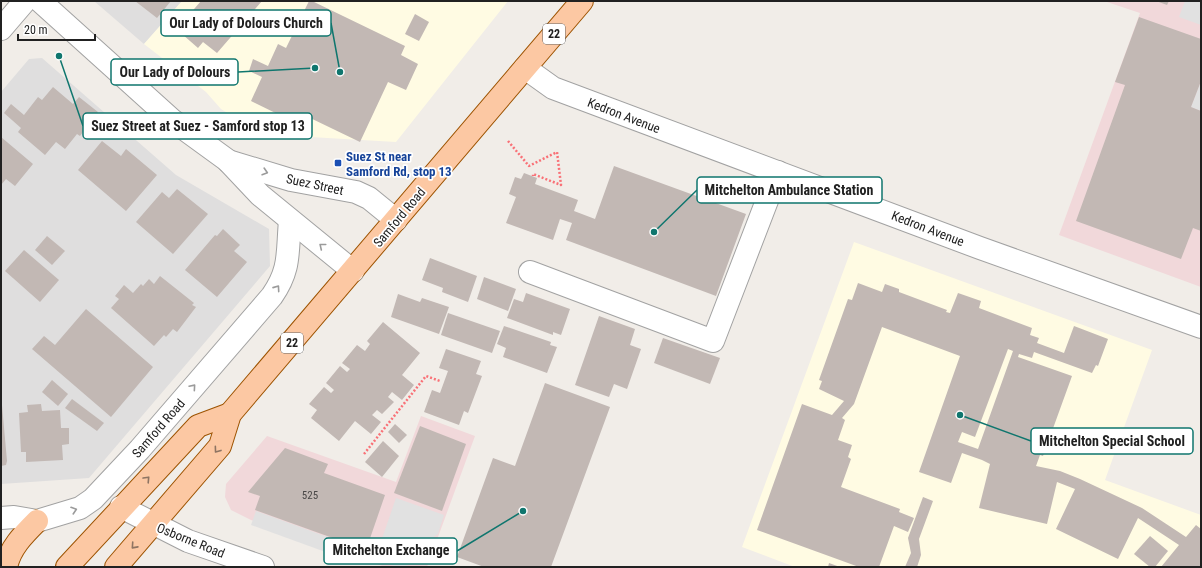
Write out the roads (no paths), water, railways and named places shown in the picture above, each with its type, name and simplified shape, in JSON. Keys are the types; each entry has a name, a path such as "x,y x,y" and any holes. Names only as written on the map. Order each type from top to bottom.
{"main road":[{"name":"Samford Road","path":"116,567 220,446 230,414 582,1"},
{"name":"Samford Road","path":"67,567 121,507 198,426 230,414"},
{"path":"5,560 22,535 36,521"}],"street":[{"path":"1,29 25,1"},
{"name":"Suez Street","path":"40,1 172,120 227,160 260,195 353,271"},
{"name":"Kedron Avenue","path":"525,68 553,88 980,248 1201,327"},
{"name":"Suez Street","path":"227,160 291,180 356,192 369,198 396,220"},
{"path":"530,272 713,342 778,172"},
{"name":"Samford Road","path":"36,521 80,508 93,499 140,449 272,296 282,282 285,272 289,253 290,221"},
{"name":"Osborne Road","path":"121,507 188,542 263,567"},
{"path":"1,518 14,516 36,521"}],"place":[{"name":"Suez Street at Suez - Samford stop 13","path":"59,56"},
{"name":"Our Lady of Dolours","path":"315,68"},
{"name":"Our Lady of Dolours Church","path":"340,72"},
{"name":"Suez St near Samford Rd, stop 13","path":"338,163"},
{"name":"Mitchelton Ambulance Station","path":"654,232"},
{"name":"Mitchelton Special School","path":"960,415"},
{"name":"Mitchelton Exchange","path":"523,511"}]}
